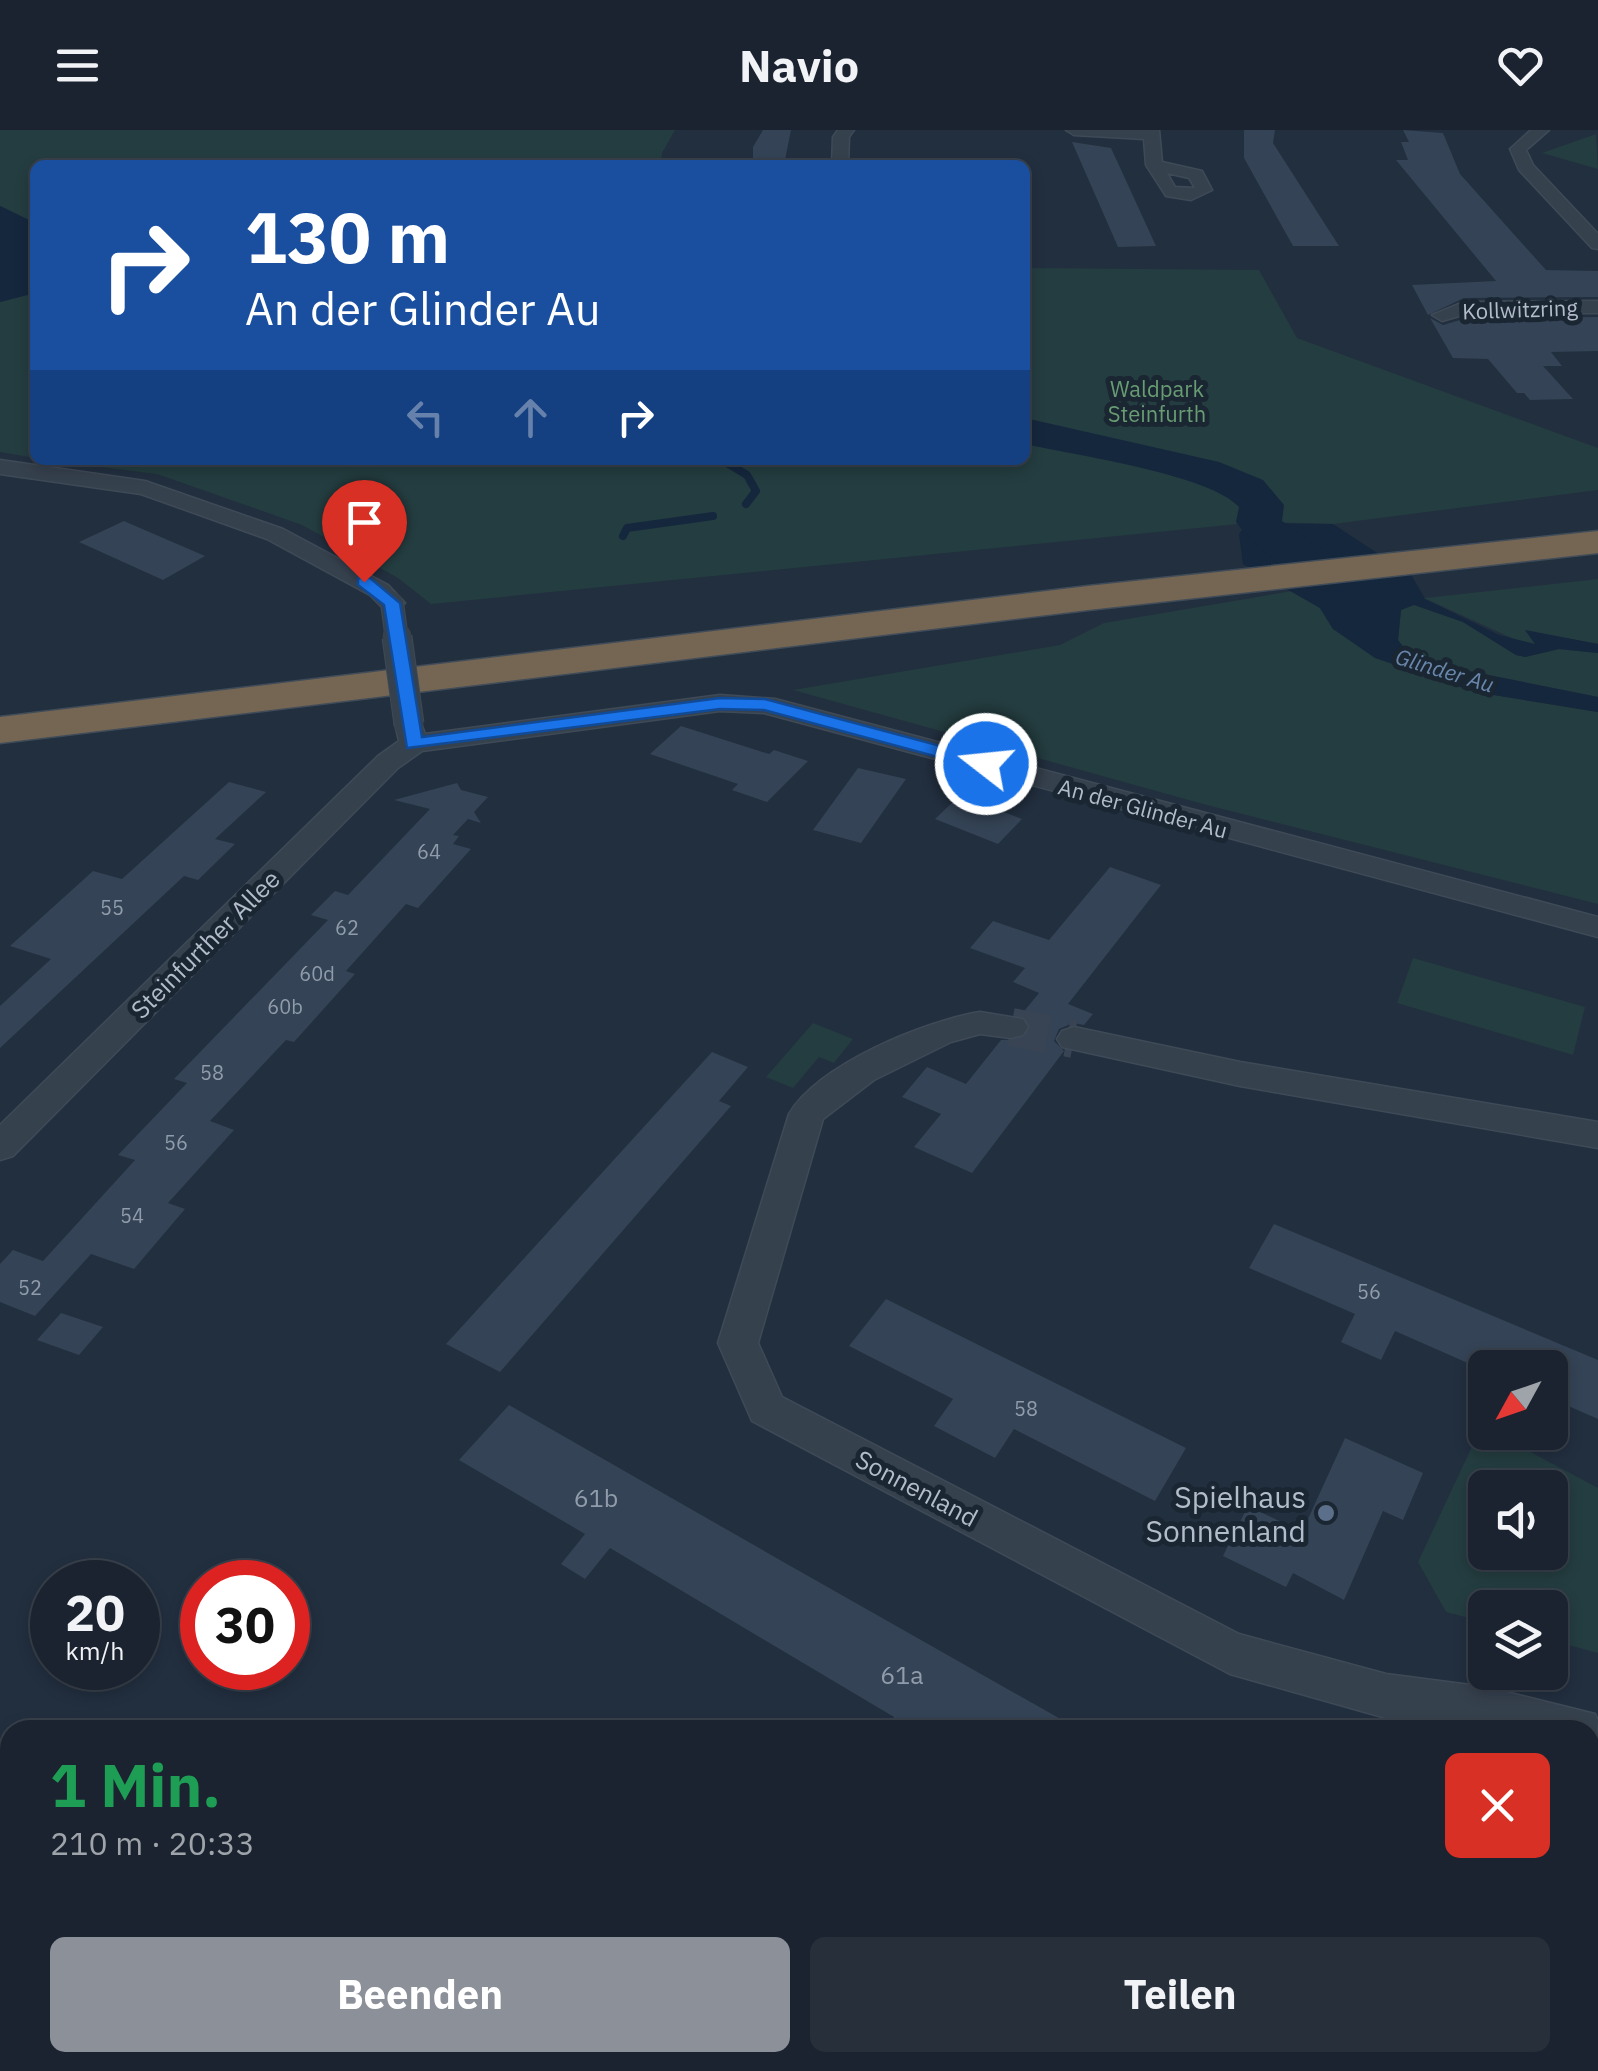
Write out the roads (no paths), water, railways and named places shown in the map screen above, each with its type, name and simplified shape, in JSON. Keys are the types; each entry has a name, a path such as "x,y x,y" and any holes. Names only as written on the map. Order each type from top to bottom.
{"highway":[{"path":"0,694 1058,569 1598,511"},
{"path":"0,730 1088,598 1598,542"}],"street":[{"path":"840,160 841,137 846,130"},
{"path":"1074,130 1150,132 1155,165"},
{"path":"1540,130 1518,149 1524,168 1598,244"},
{"name":"Kollwitzring","path":"1442,315 1464,308 1598,306"},
{"path":"0,467 144,488 276,534 380,590 392,603 412,734"},
{"name":"An der Glinder Au","path":"412,734 720,703 765,705 1598,928"},
{"name":"Steinfurther Allee","path":"0,1148 412,734"},
{"name":"Sonnenland","path":"1011,1027 980,1023 942,1031 835,1087 807,1114 738,1343 768,1409 1230,1653 1386,1696 1486,1709 1534,1720"},
{"path":"1074,1039 1240,1074 1598,1134"}],"water":[{"path":"0,206 30,221 30,294 0,302"},
{"path":"1247,523 1333,524 1412,576 1425,599 1499,635 1535,644 1525,630 1598,644 1598,653 1559,649 1525,657 1463,622 1414,605 1401,610 1398,640 1408,653 1453,668 1598,697 1598,712 1475,692 1375,658 1333,629 1320,608 1243,564 1239,534"}],"waterway":[{"name":"Glinder Au","path":"1030,432 1204,471 1247,489 1262,505 1259,522 1265,530 1334,579"},
{"path":"730,465 747,475 756,491 746,504"},
{"path":"623,536 627,528 713,516"}],"tunnel":[{"path":"1011,1027 1074,1039"}],"place":[{"name":"Spielhaus Sonnenland","path":"1326,1513"}],"park label":[{"name":"Waldpark Steinfurth","path":"1157,400"}]}
